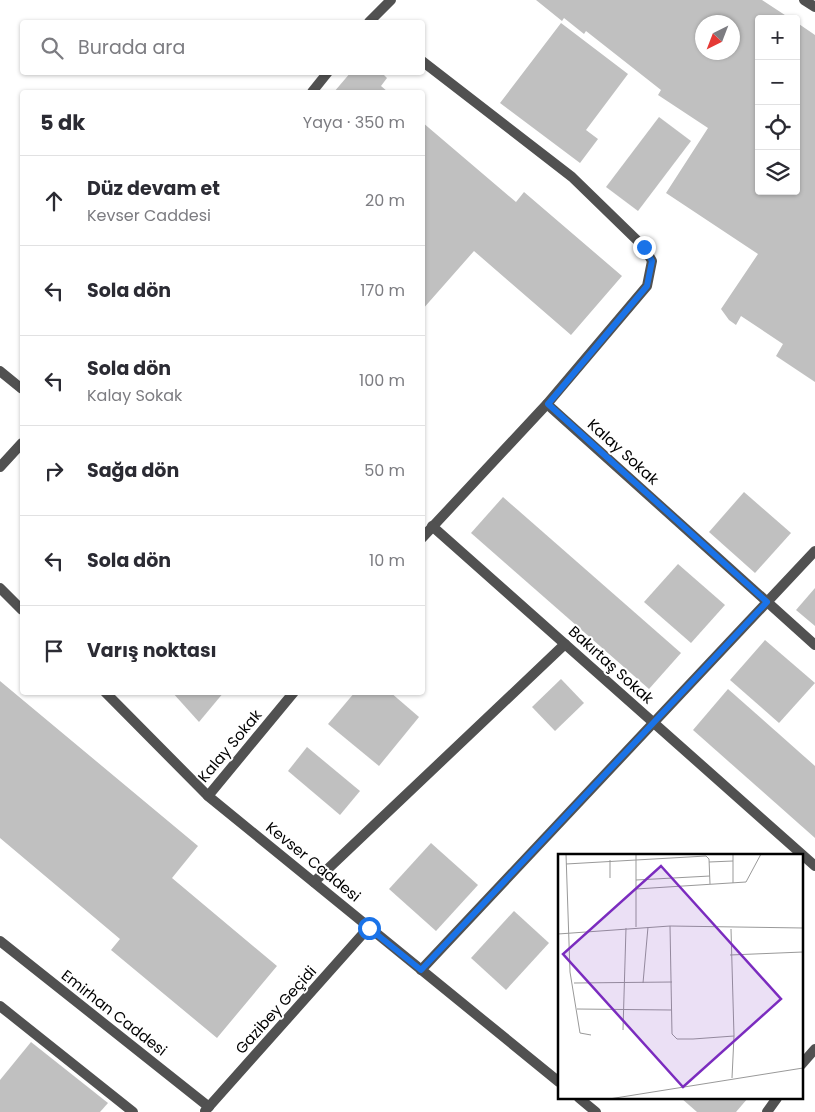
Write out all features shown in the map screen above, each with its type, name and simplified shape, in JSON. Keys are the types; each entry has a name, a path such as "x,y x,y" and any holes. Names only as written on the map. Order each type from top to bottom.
{"street":[{"path":"373,20 391,0"},
{"path":"804,0 815,7"},
{"path":"425,63 572,178 644,247 652,261 647,286 548,404 425,534"},
{"path":"314,90 326,75"},
{"path":"0,371 20,388"},
{"name":"Kalay Sokak","path":"548,404 815,645"},
{"path":"0,467 20,445"},
{"name":"Bakırtaş Sokak","path":"432,526 801,854"},
{"path":"421,970 815,551"},
{"path":"0,588 20,608"},
{"path":"314,882 565,644"},
{"name":"Kevser Caddesi","path":"108,695 208,796 558,1081"},
{"name":"Kalay Sokak","path":"208,796 292,695"},
{"name":"Bakırtaş Sokak","path":"802,854 815,866"},
{"name":"Gazibey Geçidi","path":"207,1110 369,928"},
{"name":"Emirhan Caddesi","path":"0,941 207,1110"},
{"path":"0,1006 133,1112"},
{"path":"802,1064 815,1049"},
{"path":"581,1100 596,1112"},
{"path":"767,1112 776,1100"}],"building":[{"path":"536,0 762,0 785,15 755,15 755,195 800,195 800,25 815,35 815,382 776,356 783,344 741,316 736,325 729,320 721,309 758,254 666,193 708,128 658,95 661,90 586,31 584,34 564,18 562,21"},
{"path":"561,23 628,74 586,130 598,139 580,163 500,103"},
{"path":"348,75 384,75 387,78 381,86 386,90 336,90"},
{"path":"659,117 691,141 638,211 606,187"},
{"path":"425,125 516,202 524,192 622,276 571,335 474,251 425,307"},
{"path":"744,492 791,533 755,573 709,532"},
{"path":"503,497 681,653 649,689 471,533"},
{"path":"678,564 725,605 691,643 644,602"},
{"path":"815,588 815,626 796,610"},
{"path":"765,640 815,683 779,723 730,680"},
{"path":"561,679 584,703 555,731 532,707"},
{"path":"0,681 198,846 172,878 277,966 217,1038 111,950 120,939 0,838"},
{"path":"728,689 815,766 815,838 693,730"},
{"path":"175,695 222,695 199,722"},
{"path":"352,695 393,695 419,717 379,766 328,724"},
{"path":"307,747 360,791 340,815 288,771"},
{"path":"431,843 478,885 436,931 389,889"},
{"path":"514,911 549,943 506,990 471,958"},
{"path":"31,1042 108,1103 100,1112 0,1112 0,1080"},
{"path":"683,1100 746,1100 736,1112 697,1112"}],"route":[{"path":"369,928 421,970 767,602 548,404 647,286 652,261 644,247"}]}
